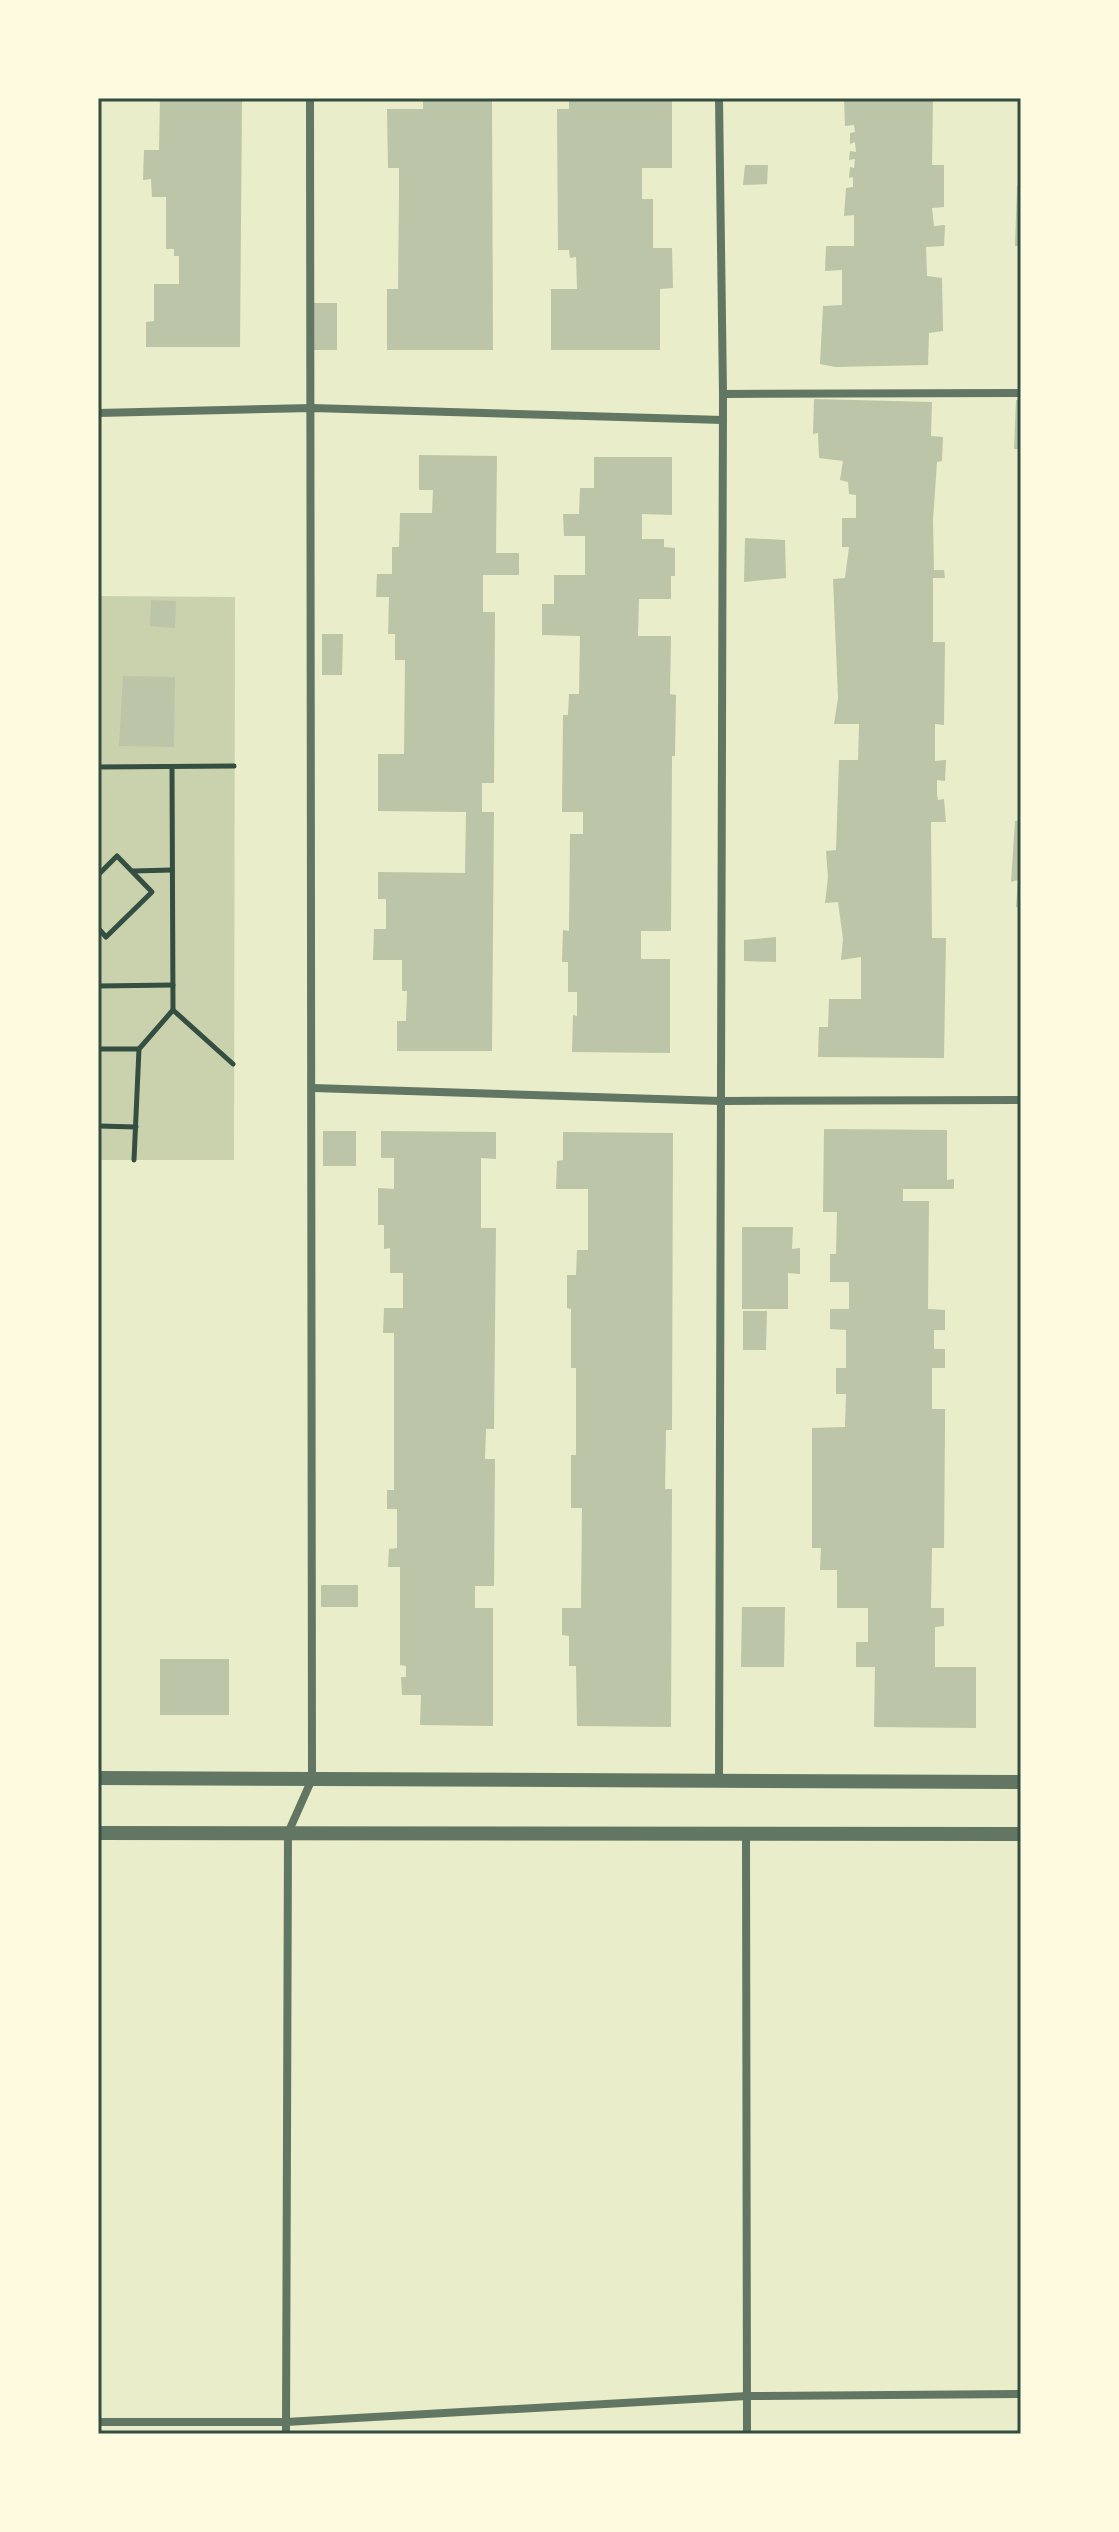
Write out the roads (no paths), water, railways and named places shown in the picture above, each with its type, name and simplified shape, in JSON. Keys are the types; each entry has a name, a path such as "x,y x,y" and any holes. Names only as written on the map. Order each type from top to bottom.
{"street":[{"path":"286,2434 288,1833 312,1779 310,98"},
{"path":"719,98 723,394 719,1782"},
{"path":"723,394 1021,393"},
{"path":"98,413 312,408 723,420"},
{"path":"313,1088 721,1101 1021,1100"},
{"path":"98,1778 1021,1782"},
{"path":"98,1833 1021,1834"},
{"path":"746,1835 747,2434"},
{"path":"98,2422 286,2422 747,2396 1021,2394"}]}
